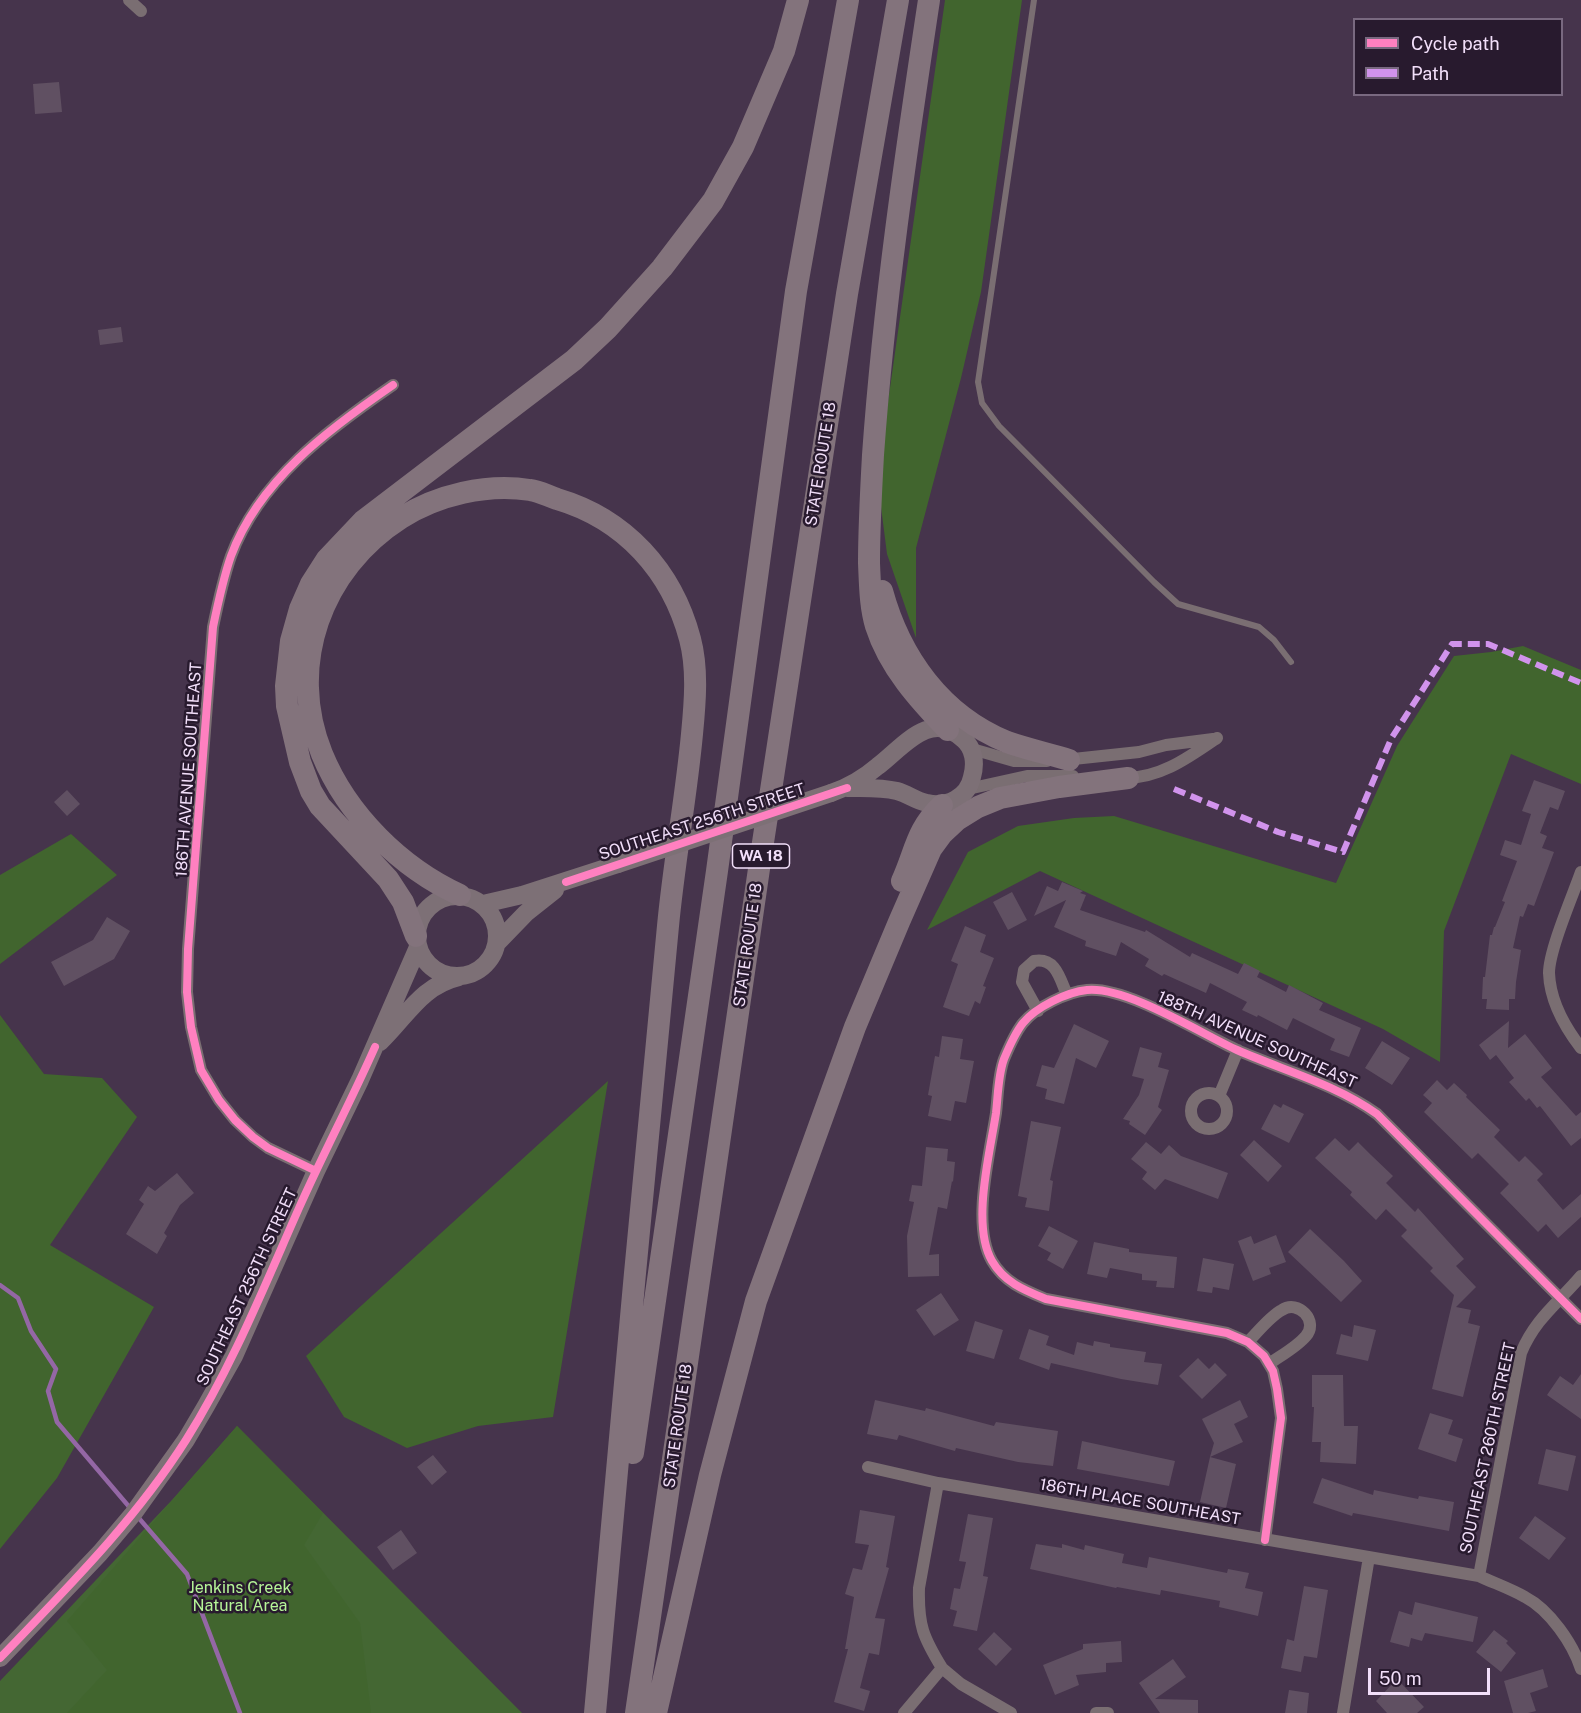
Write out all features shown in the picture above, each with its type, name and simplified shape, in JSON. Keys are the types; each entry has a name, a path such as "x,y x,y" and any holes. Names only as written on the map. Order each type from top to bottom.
{"highway":[{"path":"417,942 407,911 396,891 320,806 311,791 300,762 287,706 285,686 291,641 300,609 311,584 327,559 363,521 574,360 608,328 662,268 713,201 743,147 784,51 798,0"},
{"name":"WA 18","path":"595,1713 717,871 796,291 848,0"},
{"name":"STATE ROUTE 18","path":"636,1713 759,873 847,294 898,0"},
{"path":"929,0 891,264 879,377 870,505 870,587 876,628 902,676 922,703 948,730"},
{"path":"460,896 433,882 406,863 379,837 342,790 322,754 316,734 310,696 310,645 316,623 342,572 384,529 412,511 441,498 485,489 532,490 585,508 620,530 643,549 666,580 678,604 690,638 694,670 695,704 669,915 595,1713"},
{"path":"869,546 894,629 911,661 934,692 959,714 990,734 1019,746 1069,760"},
{"path":"656,1713 710,1474 756,1301 855,1028 931,849 942,834 957,820 978,807 1004,797 1128,778"},
{"path":"855,1028 865,981 882,926 919,835 929,817 942,805"}],"main road":[{"path":"934,729 948,730 957,734 972,749 974,766 968,789 961,796 942,805 927,803 897,791 839,791 878,766 917,733 934,729"},
{"name":"SOUTHEAST 256TH STREET","path":"483,904 514,898 566,882 839,791"},
{"name":"SOUTHEAST 256TH STREET","path":"497,943 526,913 566,882"},
{"path":"460,896 472,898 483,904 495,922 497,943 493,955 485,966 460,977 446,976 434,970 424,960 417,942 418,923 425,911 435,902 447,897 460,896"},
{"name":"SOUTHEAST 256TH STREET","path":"0,1658 133,1514 206,1406 234,1356 316,1171 375,1047 417,942"},
{"name":"SOUTHEAST 256TH STREET","path":"375,1047 432,987 443,981 460,977"}],"street":[{"path":"129,0 141,11"},
{"name":"186TH AVENUE SOUTHEAST","path":"316,1171 268,1148 235,1120 219,1100 201,1070 191,1027 187,992 188,950 213,627 232,555 246,525 271,488 312,445 393,385"},
{"path":"968,789 1027,776 1128,778 1176,766 1217,738 1166,745 1130,754 1042,762 1014,760 972,749"},
{"path":"1581,872 1549,971 1557,1010 1581,1048"},
{"path":"1038,1011 1022,982 1024,970 1034,961 1047,961 1052,964 1067,995"},
{"name":"188TH AVENUE SOUTHEAST","path":"1248,1342 1227,1333 1046,1299 1025,1291 1005,1278 991,1260 983,1238 982,1204 1003,1061 1024,1022 1053,1000 1086,990 1115,992 1239,1050 1328,1086 1356,1100 1377,1114 1581,1319"},
{"path":"1219,1096 1239,1050"},
{"name":"SOUTHEAST 260TH STREET","path":"1479,1576 1521,1353 1528,1335 1535,1326 1581,1276"},
{"path":"1265,1540 1281,1418 1273,1371 1266,1360 1248,1342 1282,1309 1296,1307 1303,1310 1310,1323 1306,1336 1266,1360"},
{"name":"186TH PLACE SOUTHEAST","path":"868,1467 938,1483 1479,1576 1528,1598 1542,1610 1566,1639 1577,1656 1581,1669"},
{"path":"938,1483 919,1588 919,1621 928,1645 942,1668 961,1684 1011,1713"},
{"path":"1343,1713 1369,1557"},
{"path":"904,1713 942,1668"},
{"path":"1096,1713 1108,1713"}],"lane":[{"path":"1034,0 978,382 982,404 1020,448 1178,604 1258,627 1274,640 1291,662"}],"green space":[{"path":"945,0 1022,0 981,292 916,548 916,638 887,554 880,499 886,416"},
{"path":"1523,646 1581,670 1581,784 1511,754 1444,931 1440,1062 1383,1029 1040,871 927,930 968,852 1018,826 1074,818 1114,816 1336,883 1397,746 1454,656"},
{"path":"71,834 117,875 0,964 0,875"},
{"path":"0,1015 44,1074 102,1078 137,1117 50,1245 154,1307 57,1478 0,1549"},
{"path":"608,1081 553,1417 478,1426 407,1448 344,1417 306,1356"},
{"name":"Jenkins Creek Natural Area","path":"237,1426 522,1713 0,1713 0,1681 172,1500"},
{"name":"Jenkins Creek Natural Area","path":"237,1426 323,1513 304,1545 360,1623 371,1713 67,1713 107,1670 67,1621"}],"building":[{"path":"59,82 62,112 35,114 33,84"},
{"path":"121,327 123,342 100,345 98,330"},
{"path":"1534,780 1565,791 1558,810 1550,807 1540,833 1547,836 1542,848 1554,852 1534,906 1528,904 1523,917 1520,916 1513,948 1521,950 1515,999 1509,999 1509,1010 1486,1009 1487,999 1482,999 1483,977 1485,977 1490,935 1492,935 1505,902 1502,901 1517,861 1500,855 1505,840 1521,845 1531,814 1522,811"},
{"path":"67,790 80,804 67,816 54,802"},
{"path":"1062,882 1083,891 1080,893 1086,895 1080,910 1145,932 1146,930 1190,957 1192,953 1238,974 1244,963 1260,971 1257,977 1286,992 1289,985 1323,1003 1319,1010 1361,1028 1349,1057 1330,1050 1335,1039 1293,1018 1287,1030 1258,1015 1257,1017 1242,1010 1247,1002 1210,983 1206,993 1164,974 1162,976 1145,966 1149,959 1121,942 1116,956 1085,946 1086,941 1054,927 1066,900 1034,916 1047,886 1058,891"},
{"path":"1012,892 1027,920 1008,930 993,902"},
{"path":"107,917 130,931 114,959 64,986 51,962 93,940"},
{"path":"965,926 986,935 980,952 994,958 983,986 986,987 980,1004 975,1001 969,1016 943,1007 958,964 951,961"},
{"path":"1509,1021 1508,1048 1525,1034 1552,1068 1541,1077 1576,1116 1581,1112 1581,1138 1571,1146 1540,1106 1537,1108 1529,1098 1526,1101 1509,1082 1514,1078 1496,1055 1490,1060 1479,1045"},
{"path":"1074,1024 1109,1041 1096,1068 1076,1058 1064,1104 1045,1099 1047,1089 1036,1086 1042,1065 1054,1068"},
{"path":"942,1036 963,1039 960,1059 974,1061 966,1103 955,1101 951,1121 928,1116 932,1096 928,1095 935,1056 939,1057"},
{"path":"1382,1041 1410,1058 1392,1085 1365,1068"},
{"path":"1140,1047 1162,1053 1158,1067 1169,1070 1158,1107 1162,1110 1145,1135 1129,1124 1130,1121 1123,1119 1139,1095 1144,1079 1132,1076"},
{"path":"1437,1080 1447,1090 1454,1083 1467,1095 1466,1097 1500,1130 1494,1137 1519,1162 1525,1156 1543,1174 1537,1180 1563,1210 1581,1194 1581,1217 1558,1238 1546,1224 1538,1232 1500,1193 1509,1184 1478,1153 1472,1159 1424,1112 1432,1103 1423,1095"},
{"path":"1274,1104 1281,1108 1283,1104 1304,1114 1289,1143 1261,1129"},
{"path":"1031,1121 1061,1127 1050,1180 1053,1181 1049,1211 1025,1207 1027,1198 1018,1196"},
{"path":"1335,1138 1349,1151 1358,1142 1393,1176 1386,1183 1415,1212 1418,1208 1464,1259 1456,1266 1476,1287 1456,1307 1471,1310 1468,1323 1480,1326 1463,1397 1432,1389 1454,1295 1430,1271 1433,1268 1401,1236 1407,1230 1386,1209 1376,1220 1350,1195 1352,1192 1315,1158"},
{"path":"1254,1140 1282,1166 1268,1182 1240,1155"},
{"path":"1146,1142 1161,1154 1169,1145 1181,1156 1228,1173 1218,1199 1165,1179 1155,1190 1142,1179 1147,1172 1131,1159"},
{"path":"926,1147 948,1149 947,1161 955,1162 953,1182 947,1209 938,1207 929,1255 939,1254 939,1276 908,1277 907,1236 914,1202 909,1201 912,1185 922,1186"},
{"path":"177,1173 194,1193 180,1205 164,1233 167,1236 157,1254 126,1234 144,1204 139,1200 148,1186 155,1191"},
{"path":"1049,1226 1078,1241 1063,1269 1047,1260 1051,1253 1038,1246"},
{"path":"1310,1229 1362,1281 1341,1302 1288,1252"},
{"path":"1276,1235 1286,1262 1269,1268 1271,1274 1253,1281 1238,1241 1251,1236 1254,1244"},
{"path":"1094,1242 1129,1249 1129,1252 1177,1257 1174,1288 1156,1287 1157,1281 1142,1280 1142,1274 1110,1268 1107,1278 1087,1274"},
{"path":"1203,1258 1234,1264 1229,1290 1213,1287 1212,1293 1197,1291"},
{"path":"941,1293 959,1320 934,1336 916,1310"},
{"path":"975,1321 1003,1330 994,1359 966,1351"},
{"path":"1354,1325 1376,1330 1368,1361 1336,1354 1341,1334 1352,1337"},
{"path":"1029,1329 1049,1336 1046,1345 1074,1355 1077,1342 1093,1346 1094,1341 1110,1344 1110,1347 1146,1352 1144,1362 1162,1364 1158,1385 1051,1363 1049,1370 1019,1359"},
{"path":"1198,1358 1209,1369 1215,1363 1227,1375 1202,1399 1179,1376"},
{"path":"1581,1374 1581,1419 1547,1395 1560,1376 1573,1385"},
{"path":"1312,1375 1343,1375 1344,1426 1358,1426 1356,1464 1320,1462 1321,1442 1312,1442 1314,1407 1312,1407"},
{"path":"875,1400 925,1411 926,1408 994,1426 996,1422 1058,1431 1053,1466 1018,1462 956,1448 955,1451 899,1435 897,1440 867,1434"},
{"path":"1240,1400 1248,1417 1234,1424 1243,1442 1210,1457 1214,1443 1202,1419"},
{"path":"1430,1413 1453,1420 1448,1434 1463,1439 1456,1462 1418,1449"},
{"path":"1082,1441 1175,1461 1169,1486 1077,1469"},
{"path":"1546,1449 1576,1456 1568,1491 1538,1484"},
{"path":"433,1455 447,1472 432,1485 417,1467"},
{"path":"1210,1457 1236,1464 1226,1508 1200,1502"},
{"path":"1322,1478 1373,1495 1374,1490 1418,1499 1419,1496 1454,1502 1449,1531 1353,1513 1352,1516 1313,1503"},
{"path":"860,1510 895,1516 886,1567 889,1568 875,1618 885,1619 879,1655 869,1653 860,1688 870,1691 864,1711 834,1702 848,1649 845,1649 854,1597 845,1594 853,1568 862,1570 869,1545 855,1543"},
{"path":"968,1514 993,1518 983,1576 988,1577 977,1631 953,1626 957,1611 950,1609 954,1588 960,1589 966,1562 959,1561"},
{"path":"1535,1516 1566,1538 1549,1560 1519,1538"},
{"path":"401,1530 417,1553 393,1570 377,1547"},
{"path":"1036,1544 1062,1548 1062,1544 1084,1550 1085,1545 1124,1554 1122,1563 1147,1568 1149,1557 1227,1573 1228,1569 1249,1573 1245,1588 1263,1592 1258,1616 1219,1607 1220,1601 1161,1590 1160,1595 1116,1588 1030,1569"},
{"path":"1304,1586 1328,1590 1317,1658 1304,1656 1301,1672 1281,1668 1287,1639 1294,1641"},
{"path":"1415,1602 1478,1617 1473,1642 1425,1633 1422,1641 1411,1638 1409,1647 1390,1642 1399,1611 1412,1615"},
{"path":"1494,1630 1508,1641 1506,1643 1516,1653 1501,1672 1476,1652"},
{"path":"994,1632 1012,1649 996,1666 978,1649"},
{"path":"1121,1641 1122,1662 1106,1663 1106,1672 1076,1675 1079,1685 1055,1695 1043,1665 1083,1649 1083,1644"},
{"path":"1173,1659 1186,1677 1155,1699 1198,1700 1198,1713 1160,1713 1139,1683"},
{"path":"1543,1669 1548,1687 1530,1693 1536,1711 1513,1713 1504,1681"},
{"path":"1397,1679 1424,1707 1417,1713 1387,1713 1376,1701"},
{"path":"1289,1690 1309,1693 1307,1713 1285,1713"}],"waterway":[{"path":"0,1285 18,1298 31,1331 56,1369 48,1391 57,1422 131,1509"},
{"path":"137,1516 187,1574 240,1713"}],"marked path":[{"path":"1174,789 1278,832 1343,852 1391,739 1452,644 1488,644 1581,683"}],"cycle path":[{"path":"316,1171 268,1148 235,1120 219,1100 201,1070 191,1027 187,992 188,949 213,627 231,556 243,529 259,503 298,458 321,438 393,385"},
{"path":"566,882 847,788"},
{"path":"1265,1540 1281,1418 1273,1371 1264,1356 1248,1342 1227,1333 1046,1299 1022,1289 1009,1280 1002,1275 992,1261 986,1246 982,1209 1000,1072 1017,1031 1036,1011 1052,1001 1079,991 1103,991 1122,995 1163,1012 1237,1050 1327,1086 1361,1103 1377,1114 1581,1319"},
{"path":"0,1658 122,1527 186,1440 233,1355 308,1188 375,1047"}]}
